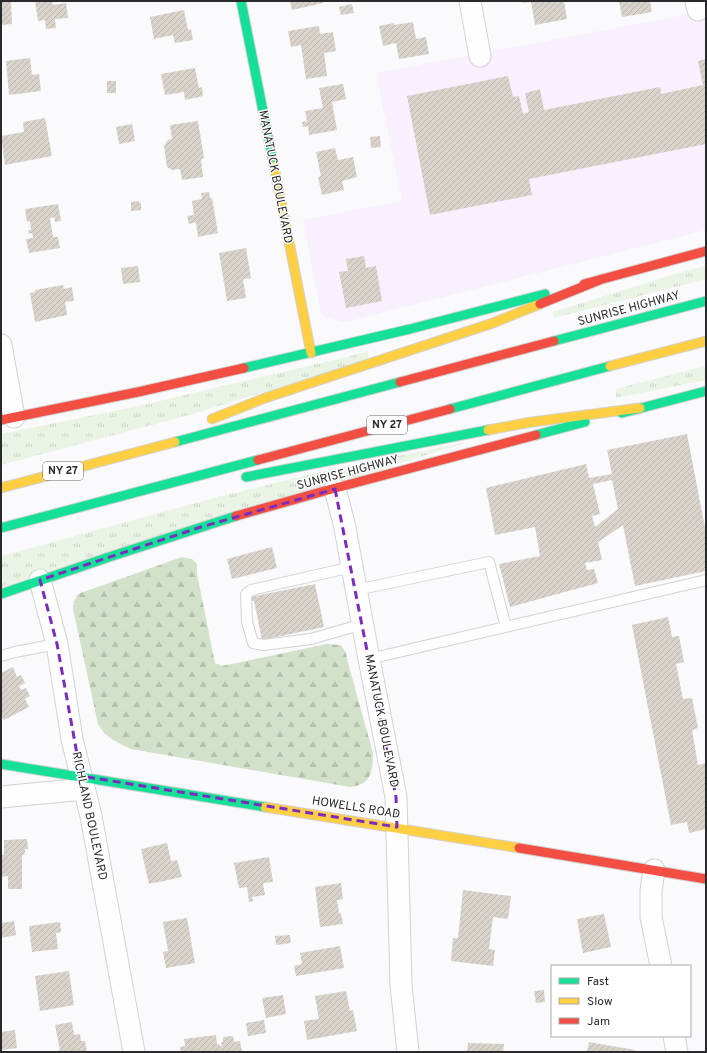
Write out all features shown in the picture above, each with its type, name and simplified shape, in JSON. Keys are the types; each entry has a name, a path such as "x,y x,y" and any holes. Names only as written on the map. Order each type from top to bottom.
{"main road":[{"name":"MANATUCK BOULEVARD","path":"241,1 288,245 311,353"},
{"path":"8,418 157,388 408,330 706,251"},
{"path":"206,422 265,398 493,323 602,279"},
{"name":"SUNRISE HIGHWAY","path":"1,488 706,301"},
{"name":"NY 27","path":"1,528 706,341"},
{"name":"SUNRISE HIGHWAY","path":"1,594 194,530 335,489 706,391"},
{"path":"236,478 532,422 640,408"},
{"path":"126,454 192,428"},
{"path":"67,510 198,486"},
{"name":"HOWELLS ROAD","path":"1,764 83,783 397,827 706,879"}],"street":[{"path":"470,1 480,56"},
{"path":"1,345 8,418"},
{"name":"MANATUCK BOULEVARD","path":"335,489 344,523 396,797 401,984 408,1052"},
{"name":"RICHLAND BOULEVARD","path":"40,580 57,644 72,739 91,816 134,1052"},
{"path":"1,797 83,783"},
{"path":"654,870 651,891 652,917 661,965"},
{"path":"674,1037 677,1052"}],"lane":[{"path":"356,590 489,562 506,627"},
{"path":"352,567 251,590 246,594 247,622 253,643 263,645 311,639 363,624"},
{"path":"369,659 706,580"},
{"path":"1,656 57,644"}],"highlighted area":[{"path":"335,489 396,797 397,827 81,776 57,644 40,580 201,527"}],"shaded area":[{"path":"706,11 706,230 346,322 326,318 321,313 303,220 402,201 376,73"}],"green space":[{"path":"706,266 706,279 554,318 553,312 675,274"},
{"path":"368,352 368,360 189,415 1,465 1,434 134,407"},
{"path":"706,366 706,380 616,398 616,389"},
{"path":"468,442 1,587 1,556 218,497 333,469"},
{"path":"182,557 192,559 197,564 197,574 215,663 222,666 327,644 341,645 346,653 373,753 371,771 367,780 357,786 350,787 131,749 113,740 101,729 98,724 73,609 74,601 78,594"}],"building":[{"path":"1,1 11,1 12,24 1,25"},
{"path":"35,1 52,1 53,5 66,3 68,18 55,19 56,28 46,29 45,20 38,21"},
{"path":"290,1 322,1 323,3 292,10"},
{"path":"521,1 564,1 567,19 535,25 531,2 522,3"},
{"path":"619,1 650,1 652,12 622,17"},
{"path":"352,4 354,13 341,15 339,7"},
{"path":"184,10 188,30 191,29 193,40 175,43 173,35 154,39 150,17"},
{"path":"413,22 416,39 426,37 429,54 399,59 396,43 383,46 379,26 394,23 394,25"},
{"path":"319,26 320,34 333,32 336,51 324,53 327,76 306,79 301,45 291,47 288,31"},
{"path":"30,58 32,75 39,74 41,91 9,95 6,61"},
{"path":"706,59 706,144 529,179 532,195 430,215 407,96 508,76 513,97 519,96 523,114 529,112 525,93 540,89 544,110 660,87 661,94 703,85 698,61"},
{"path":"195,68 199,88 202,87 203,96 185,100 184,92 165,95 161,74"},
{"path":"107,81 116,81 116,93 107,93"},
{"path":"343,84 346,99 332,102 337,130 309,135 308,126 303,127 302,122 307,121 305,111 323,108 319,88"},
{"path":"45,118 52,156 5,165 1,136 24,132 23,122"},
{"path":"198,121 204,158 201,159 203,177 182,180 180,169 172,170 167,167 164,146 168,140 172,139 170,125"},
{"path":"132,124 135,141 119,144 116,127"},
{"path":"380,136 381,147 371,148 370,137"},
{"path":"335,148 338,160 353,157 357,177 342,181 344,190 322,195 318,177 321,176 316,152"},
{"path":"209,192 210,198 212,198 218,233 198,237 196,222 189,224 187,216 194,215 192,201 202,199 201,193"},
{"path":"139,201 139,203 141,203 141,210 131,211 131,202"},
{"path":"58,204 61,221 55,222 54,217 50,218 53,237 58,237 60,248 29,253 26,239 33,238 32,233 29,234 28,230 31,230 30,221 27,222 25,209"},
{"path":"246,248 251,278 243,279 246,298 227,301 219,253"},
{"path":"364,256 366,268 376,266 382,301 346,308 339,272 348,271 346,259"},
{"path":"138,266 140,282 123,284 121,268"},
{"path":"63,285 64,289 72,287 74,301 65,302 67,315 35,322 30,293 35,292 35,290"},
{"path":"687,434 706,533 706,571 635,586 623,525 598,542 602,560 585,563 587,570 594,569 598,583 510,607 499,564 540,556 535,527 495,535 486,488 586,464 589,478 612,474 607,450","holes":["612,480 618,509 595,527 592,516 600,514 593,484"]},
{"path":"272,547 277,568 232,579 227,559"},
{"path":"315,584 324,627 262,640 254,601 251,601 250,597"},
{"path":"668,617 672,637 679,636 684,662 676,664 683,699 692,698 698,728 692,730 698,765 705,763 706,767 706,829 689,833 687,822 671,825 632,625"},
{"path":"13,667 17,677 21,675 25,683 19,686 21,690 26,688 30,696 25,699 29,707 4,720 1,717 1,673"},
{"path":"27,839 28,849 25,849 25,854 22,855 22,889 8,889 8,876 1,877 1,855 4,855 4,840"},
{"path":"167,843 171,861 177,860 182,877 149,884 141,849"},
{"path":"269,857 273,882 263,883 265,895 252,897 253,901 249,902 247,887 239,888 234,863"},
{"path":"341,883 343,899 337,900 339,913 341,914 343,924 320,927 315,887"},
{"path":"463,890 511,896 508,919 493,917 489,949 495,950 493,966 451,961 453,938 458,938"},
{"path":"604,914 611,947 583,953 577,919"},
{"path":"187,918 195,963 166,968 163,952 168,951 163,922"},
{"path":"14,921 16,935 1,938 1,923"},
{"path":"60,922 61,932 56,933 58,949 32,952 29,926"},
{"path":"290,935 291,943 276,945 275,936"},
{"path":"340,946 344,968 296,976 294,966 302,964 300,953"},
{"path":"69,971 74,1005 40,1011 35,976"},
{"path":"544,990 545,1002 536,1003 534,991"},
{"path":"346,991 350,1011 353,1010 357,1031 307,1040 304,1021 319,1019 315,996"},
{"path":"283,995 286,1014 266,1018 262,998"},
{"path":"264,1020 266,1033 248,1036 246,1023"},
{"path":"72,1022 74,1035 80,1034 81,1041 85,1041 87,1051 55,1052 60,1050 55,1025"},
{"path":"15,1030 17,1048 1,1050 1,1032"},
{"path":"216,1035 217,1044 220,1046 222,1046 221,1042 223,1042 223,1037 233,1036 234,1042 240,1041 242,1052 181,1052 180,1047 185,1046 184,1039"},
{"path":"589,1042 635,1050 634,1052 587,1052"},
{"path":"468,1043 504,1044 503,1052 467,1052"}],"traffic: fast":[{"path":"241,1 274,166"},
{"path":"244,368 410,329 545,294"},
{"path":"554,341 706,301"},
{"path":"450,409 610,366"},
{"path":"175,442 400,382"},
{"path":"622,413 706,391"},
{"path":"536,435 585,422"},
{"path":"246,477 488,430"},
{"path":"1,528 258,460"},
{"path":"1,594 236,516"},
{"path":"1,764 265,807"}],"traffic: slow":[{"path":"274,166 311,353"},
{"path":"212,419 265,398 493,323 540,304"},
{"path":"610,366 706,341"},
{"path":"488,430 532,422 640,408"},
{"path":"1,488 175,442"},
{"path":"265,807 519,848"}],"traffic: jam":[{"path":"584,284 706,251"},
{"path":"540,304 602,279"},
{"path":"400,382 554,341"},
{"path":"1,420 138,392 244,368"},
{"path":"258,460 450,409"},
{"path":"236,516 536,435"},
{"path":"519,848 706,879"}]}
